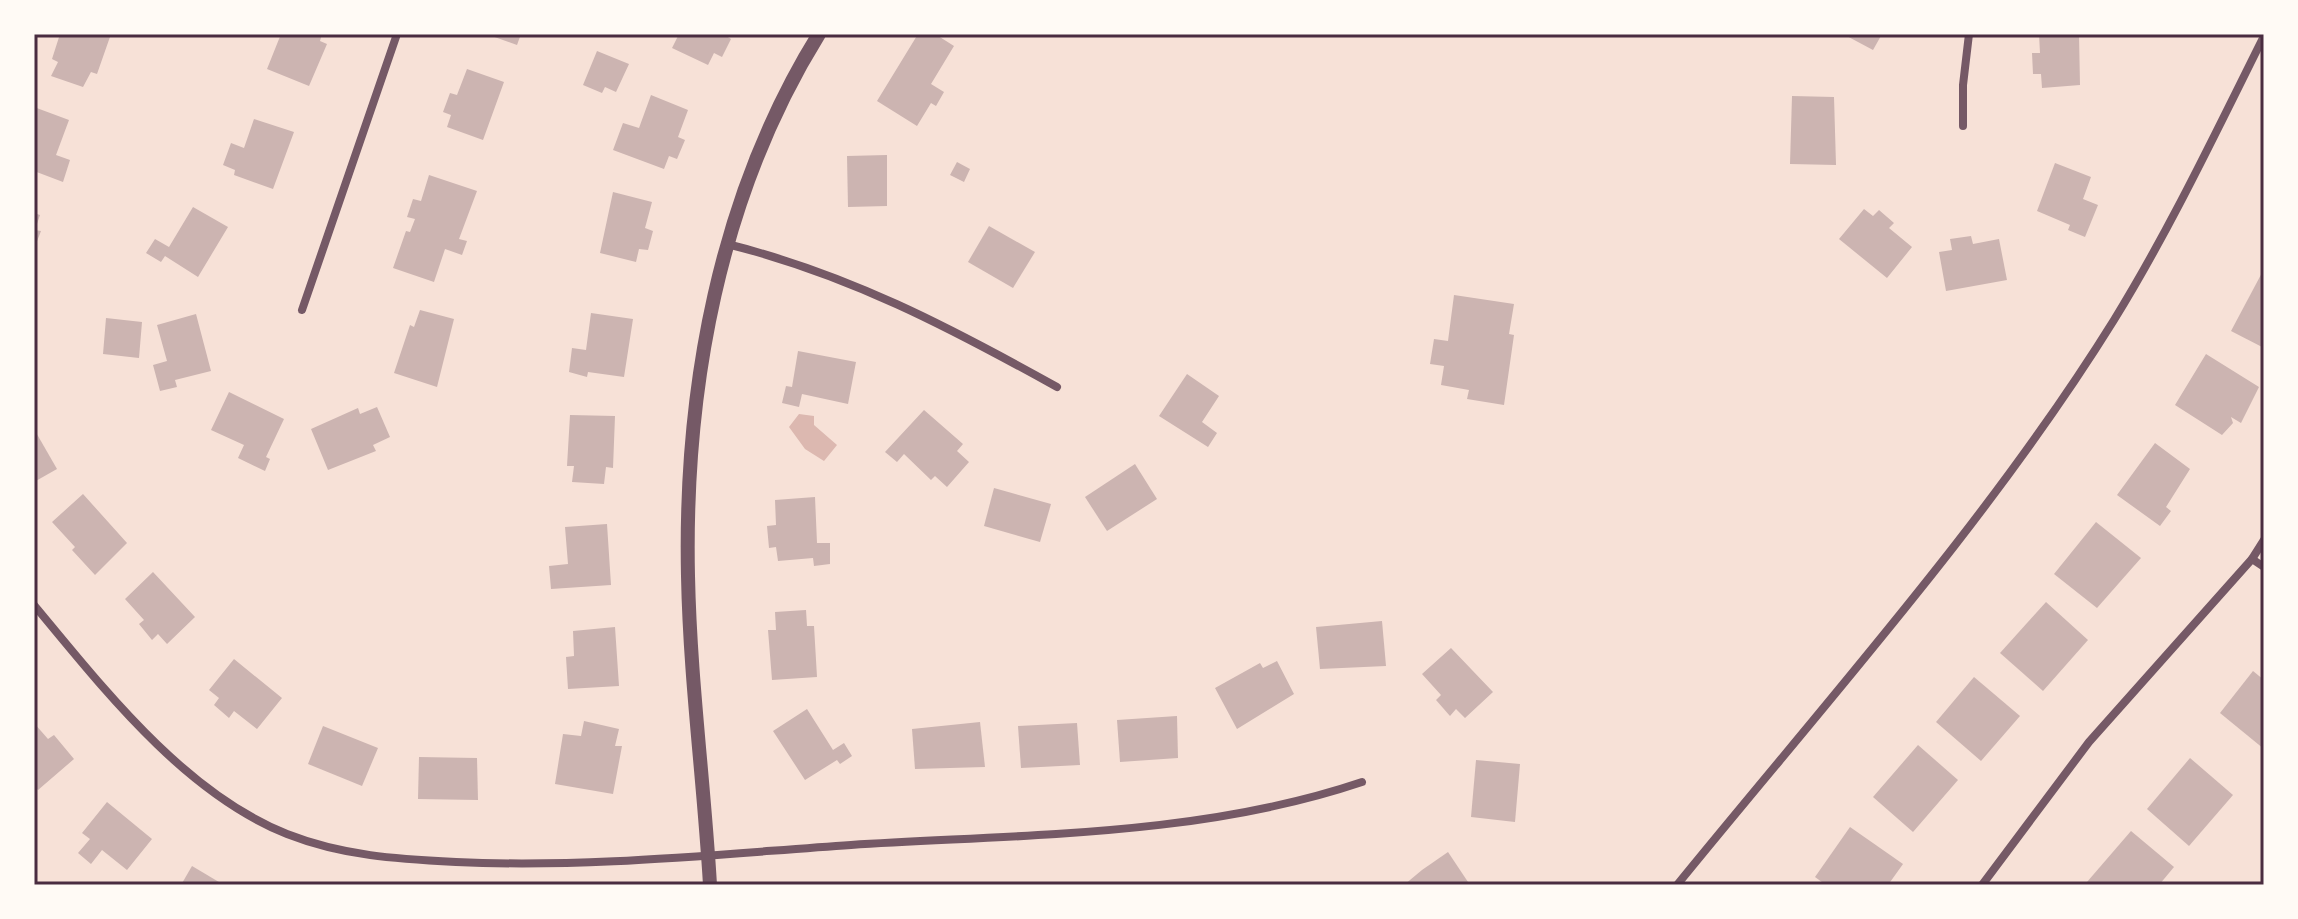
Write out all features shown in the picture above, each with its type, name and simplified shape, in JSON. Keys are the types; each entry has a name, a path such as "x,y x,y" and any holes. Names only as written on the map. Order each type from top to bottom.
{"street":[{"path":"302,310 397,34"},
{"path":"710,885 688,579 688,509 700,370 727,244 752,171 784,99 819,34"},
{"path":"1963,126 1963,85 1969,34"},
{"path":"1677,885 1963,532 2041,428 2113,320 2173,217 2264,36"},
{"path":"727,244 791,260 852,282 958,332 1057,387"},
{"path":"1982,885 2089,742 2252,559 2264,540"},
{"path":"2252,559 2264,567"},
{"path":"34,605 138,725 192,773 242,810 284,832 328,848 374,858 511,863 619,862 1188,822 1302,803 1362,782"}],"shaded area":[{"path":"799,414 814,416 814,425 837,445 824,461 805,449 789,427"}],"building":[{"path":"60,34 111,34 97,74 91,72 83,87 51,76 58,62 52,59"},
{"path":"281,34 322,34 320,41 327,44 309,86 267,69"},
{"path":"486,34 521,34 517,45"},
{"path":"679,34 723,34 731,39 722,57 714,53 708,65 672,48"},
{"path":"918,34 935,34 954,46 931,84 944,92 936,106 931,103 917,126 877,101"},
{"path":"1843,34 1882,34 1873,50"},
{"path":"2039,34 2079,34 2080,85 2042,88 2041,74 2033,74 2032,53 2040,53"},
{"path":"597,51 629,64 616,92 605,87 602,93 583,85"},
{"path":"467,69 504,82 483,140 447,127 451,115 443,112 450,93 457,95"},
{"path":"651,95 688,110 678,137 685,140 677,159 669,156 664,169 613,150 623,123 639,128"},
{"path":"1792,96 1834,97 1836,165 1790,164"},
{"path":"34,107 69,120 56,155 70,160 63,182 34,171"},
{"path":"254,119 294,132 273,189 234,175 235,170 223,165 231,143 244,148"},
{"path":"887,155 887,206 848,207 847,156"},
{"path":"957,162 970,169 964,182 950,175"},
{"path":"2055,163 2091,177 2083,199 2098,205 2085,237 2068,230 2070,225 2037,211"},
{"path":"429,175 477,191 459,239 467,241 462,255 445,249 434,282 393,268 406,231 410,232 415,219 407,217 413,199 421,201"},
{"path":"613,192 652,202 645,228 653,231 648,250 639,249 636,262 600,253"},
{"path":"193,207 228,227 198,277 165,256 161,262 146,253 155,239 169,247"},
{"path":"1864,209 1873,216 1879,210 1894,223 1889,228 1912,247 1887,278 1839,239"},
{"path":"34,213 40,215 35,230 41,231 34,249"},
{"path":"989,226 1035,252 1013,288 968,262"},
{"path":"1971,236 1973,244 1999,239 2007,280 1946,291 1939,252 1952,250 1950,239"},
{"path":"2264,269 2264,348 2231,331"},
{"path":"1454,295 1514,304 1509,334 1514,335 1504,405 1467,399 1469,390 1441,385 1444,366 1430,364 1434,339 1448,341"},
{"path":"420,310 454,319 437,387 394,373 410,325 414,327"},
{"path":"591,313 633,319 624,377 588,372 587,377 569,372 572,348 586,350"},
{"path":"196,314 211,371 175,380 177,387 160,391 153,365 167,361 157,325"},
{"path":"106,318 142,322 139,358 103,354"},
{"path":"798,351 856,362 848,404 802,394 799,407 782,403 786,386 792,387"},
{"path":"2206,354 2259,387 2241,423 2231,417 2233,423 2222,435 2175,405"},
{"path":"1187,374 1219,396 1202,422 1217,433 1208,447 1159,416"},
{"path":"229,392 284,419 266,457 270,459 265,471 238,458 244,445 211,430"},
{"path":"377,407 390,437 373,445 376,451 328,470 311,429 358,408 360,414"},
{"path":"924,410 963,444 957,451 969,462 947,487 935,476 931,480 904,454 897,462 885,452"},
{"path":"570,415 615,416 613,468 606,467 604,484 572,482 574,466 567,466"},
{"path":"34,429 57,469 34,482"},
{"path":"2155,443 2190,469 2166,507 2171,511 2160,526 2117,495"},
{"path":"1135,464 1157,499 1107,531 1085,497"},
{"path":"994,488 1051,504 1040,542 984,526"},
{"path":"83,494 127,543 95,575 52,522"},
{"path":"815,497 817,543 830,543 830,564 814,566 813,558 778,561 776,547 769,548 767,526 776,525 775,500"},
{"path":"2096,522 2141,558 2097,608 2054,574"},
{"path":"607,524 611,585 551,589 549,566 568,564 565,527"},
{"path":"153,572 195,617 167,644 158,634 152,640 139,624 144,620 125,599"},
{"path":"2046,602 2088,640 2043,691 2000,653"},
{"path":"806,610 807,626 814,626 817,677 772,680 768,630 776,630 775,612"},
{"path":"1382,621 1386,666 1320,669 1316,627"},
{"path":"615,627 619,686 568,689 566,657 574,656 573,631"},
{"path":"1451,648 1493,692 1465,718 1456,709 1450,716 1436,700 1441,695 1422,674"},
{"path":"234,659 282,698 257,729 234,711 229,718 214,705 219,698 209,690"},
{"path":"1277,661 1294,694 1237,729 1215,688 1260,663 1263,668"},
{"path":"2253,671 2264,680 2264,749 2220,713"},
{"path":"1974,677 2020,716 1981,761 1936,722"},
{"path":"807,709 833,750 844,743 852,756 840,764 837,760 805,780 773,731"},
{"path":"1177,716 1178,758 1120,762 1117,720"},
{"path":"584,721 619,729 615,746 622,746 613,794 555,784 563,734 581,736"},
{"path":"980,722 985,767 915,769 912,729"},
{"path":"34,723 48,739 54,735 74,759 38,790 34,786"},
{"path":"1077,723 1080,765 1021,768 1018,726"},
{"path":"323,726 378,748 362,786 308,764"},
{"path":"1918,745 1958,780 1913,832 1873,797"},
{"path":"419,757 477,758 478,800 418,799"},
{"path":"2190,758 2233,795 2189,846 2147,809"},
{"path":"1476,760 1520,764 1515,822 1471,817"},
{"path":"107,802 152,839 127,870 102,850 91,864 78,853 90,839 82,833"},
{"path":"1850,827 1903,864 1888,885 1826,885 1815,877"},
{"path":"2131,831 2174,867 2159,885 2090,885 2087,882"},
{"path":"1448,852 1470,885 1404,885 1422,870"},
{"path":"192,866 224,885 181,885"}]}
